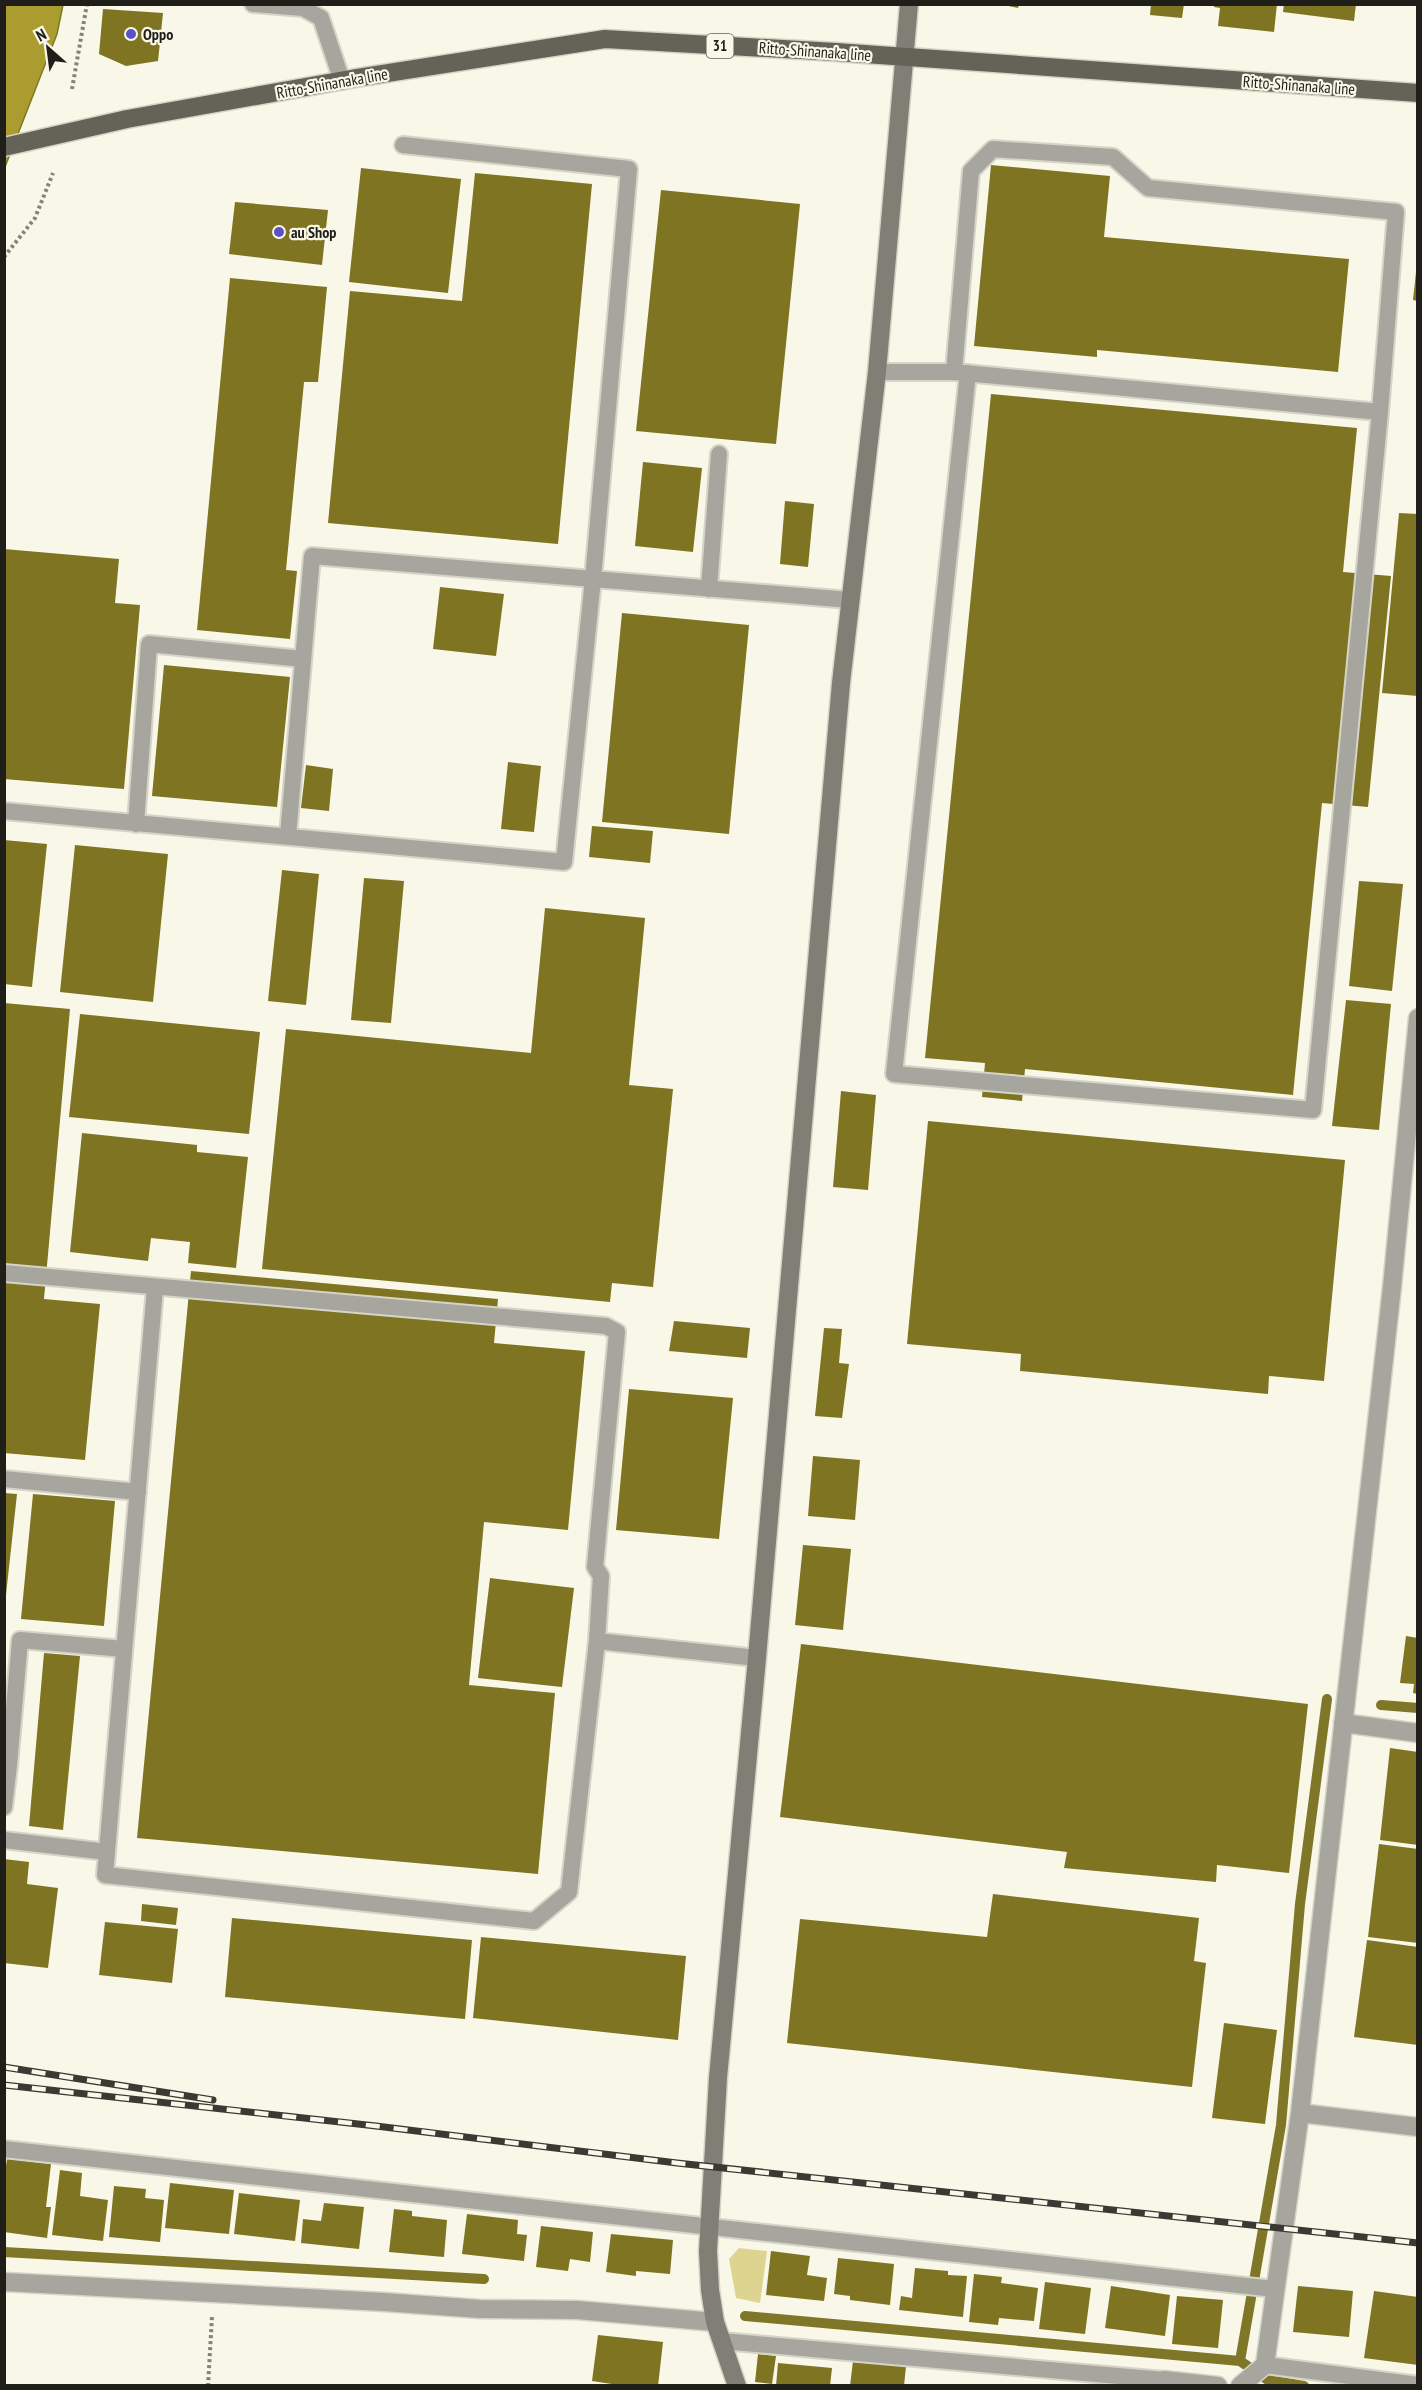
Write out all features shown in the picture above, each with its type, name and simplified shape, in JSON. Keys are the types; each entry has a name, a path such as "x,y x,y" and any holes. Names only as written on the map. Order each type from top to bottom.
{"main road":[{"name":"Ritto-Shinanaka line","path":"4,147 127,119 342,81 605,39 904,57 1418,93"}],"street":[{"path":"737,2385 715,2322 710,2290 709,2228 718,2078 757,1658 836,731 877,372 909,4"},
{"path":"1240,2385 1265,2364 1300,2113 1392,1287 1418,1018"},
{"path":"1343,1723 1418,1733"},
{"path":"1300,2113 1418,2127"},
{"path":"4,2282 214,2292 480,2309 577,2310 715,2322"},
{"path":"1164,2383 1218,2385"}],"lane":[{"path":"252,4 303,8 321,18 342,81"},
{"path":"4,811 564,862 593,579 629,169 403,145"},
{"path":"993,149 1113,157 1148,188 1396,212 1380,412 1313,1110 894,1074 961,373 971,171 993,149"},
{"path":"877,372 961,373 1380,412"},
{"path":"709,589 719,454"},
{"path":"288,836 312,556 850,600"},
{"path":"136,824 149,644 303,659"},
{"path":"4,1273 606,1326 617,1332 596,1567 601,1576 597,1641 569,1892 534,1921 105,1875 155,1287"},
{"path":"4,1479 138,1492"},
{"path":"4,1807 20,1640 124,1649"},
{"path":"597,1641 757,1658"},
{"path":"4,1840 107,1852"},
{"path":"4,2149 1274,2289"},
{"path":"722,2342 1164,2383"},
{"path":"1265,2364 1418,2385"}],"path":[{"path":"72,89 87,4"},
{"path":"4,257 35,218 53,173"},
{"path":"208,2385 214,2292"}],"shaded area":[{"path":"5,5 63,5 57,34 5,167"},
{"path":"739,2248 767,2251 760,2303 736,2298 729,2259"}],"building":[{"path":"999,4 1019,4 1018,8"},
{"path":"1151,4 1184,4 1182,18 1150,15"},
{"path":"1214,4 1277,4 1274,32 1218,26 1220,8 1214,7"},
{"path":"1284,4 1356,4 1354,21 1283,12"},
{"name":"Oppo","path":"103,9 163,13 158,61 126,66 99,54"},
{"path":"991,165 1110,176 1104,237 1349,259 1338,372 1097,350 1097,357 974,346"},
{"path":"361,168 461,179 448,293 349,282"},
{"path":"475,173 592,184 558,544 328,523 350,291 462,301"},
{"path":"661,190 800,204 776,444 636,431"},
{"name":"au Shop","path":"235,202 328,210 322,265 229,254"},
{"path":"1416,272 1418,273 1418,301 1413,300"},
{"path":"230,278 327,287 318,382 304,382 286,570 297,571 290,639 197,630"},
{"path":"991,394 1357,428 1343,572 1391,576 1368,807 1322,803 1293,1095 1025,1069 1022,1101 982,1097 985,1063 925,1058"},
{"path":"643,462 702,468 693,552 635,546"},
{"path":"785,501 814,504 808,567 780,564"},
{"path":"1399,513 1418,514 1418,696 1382,693"},
{"path":"4,549 119,559 115,603 140,605 124,789 4,779"},
{"path":"440,587 504,594 496,656 433,649"},
{"path":"622,613 749,625 729,834 602,822"},
{"path":"164,665 290,677 277,807 152,796"},
{"path":"508,762 541,766 534,832 501,829"},
{"path":"306,765 333,769 329,811 301,808"},
{"path":"592,826 653,831 650,863 589,857"},
{"path":"4,840 47,844 32,987 4,984"},
{"path":"75,845 168,854 153,1002 60,992"},
{"path":"282,870 319,874 306,1005 268,1001"},
{"path":"364,878 404,881 391,1023 351,1020"},
{"path":"1359,881 1403,884 1392,991 1349,986"},
{"path":"545,908 645,918 629,1085 673,1089 653,1287 612,1283 610,1302 262,1269 286,1029 531,1053"},
{"path":"1346,1000 1391,1004 1379,1130 1332,1126"},
{"path":"4,1003 70,1009 44,1299 100,1304 85,1460 4,1453"},
{"path":"80,1014 260,1032 249,1134 69,1117"},
{"path":"841,1091 876,1095 868,1190 833,1187"},
{"path":"928,1121 1345,1160 1324,1381 1269,1376 1268,1394 1020,1371 1021,1354 907,1344"},
{"path":"82,1133 197,1145 197,1152 248,1157 236,1268 188,1263 190,1242 151,1238 148,1261 70,1252"},
{"path":"191,1271 498,1299 494,1343 585,1351 568,1530 484,1522 469,1685 555,1693 538,1874 137,1838"},
{"path":"674,1321 750,1328 747,1358 669,1351"},
{"path":"824,1328 842,1329 839,1363 849,1364 842,1418 815,1416"},
{"path":"629,1389 733,1398 719,1539 616,1530"},
{"path":"813,1456 860,1460 855,1520 808,1516"},
{"path":"4,1493 17,1494 6,1595 4,1595"},
{"path":"33,1494 115,1501 104,1626 21,1619"},
{"path":"803,1545 851,1549 843,1630 795,1625"},
{"path":"490,1578 574,1588 562,1687 478,1678"},
{"path":"1406,1636 1418,1638 1418,1694 1413,1693 1414,1684 1400,1683"},
{"path":"801,1644 1308,1704 1289,1873 1217,1865 1216,1882 1064,1868 1067,1852 780,1817"},
{"path":"44,1653 80,1656 63,1830 29,1826"},
{"path":"1390,1748 1418,1752 1418,1845 1380,1840"},
{"path":"1379,1844 1418,1849 1418,1943 1368,1937"},
{"path":"4,1859 29,1862 27,1884 58,1888 48,1968 4,1963"},
{"path":"993,1894 1199,1918 1194,1961 1206,1963 1192,2087 787,2043 800,1919 987,1937"},
{"path":"142,1904 178,1908 176,1925 141,1921"},
{"path":"232,1918 472,1940 465,2019 225,1997"},
{"path":"105,1922 178,1929 172,1983 99,1975"},
{"path":"481,1937 686,1956 678,2040 473,2018"},
{"path":"1367,1940 1418,1947 1418,2045 1354,2037"},
{"path":"1224,2023 1277,2030 1265,2124 1212,2118"},
{"path":"7,2159 51,2164 46,2207 51,2207 47,2238 4,2232 4,2180"},
{"path":"60,2170 82,2173 80,2196 108,2200 103,2241 52,2235"},
{"path":"170,2183 234,2190 229,2234 165,2228"},
{"path":"114,2186 146,2189 145,2198 164,2200 160,2242 109,2237"},
{"path":"239,2193 300,2200 295,2241 234,2234"},
{"path":"324,2203 364,2207 359,2249 301,2243 303,2219 321,2221"},
{"path":"394,2209 412,2211 412,2216 447,2220 444,2257 389,2252"},
{"path":"467,2214 518,2220 517,2234 527,2235 524,2261 462,2254"},
{"path":"541,2226 593,2232 590,2262 570,2259 568,2271 536,2267"},
{"path":"611,2234 673,2240 670,2274 636,2271 636,2276 606,2272"},
{"path":"771,2251 810,2256 807,2275 827,2278 824,2301 766,2295"},
{"path":"838,2258 894,2264 890,2305 850,2300 850,2296 834,2294"},
{"path":"915,2268 948,2271 948,2275 967,2276 963,2317 899,2310 901,2296 912,2298"},
{"path":"974,2274 1002,2277 1001,2283 1038,2288 1034,2321 999,2318 998,2325 969,2322"},
{"path":"1045,2282 1091,2288 1085,2334 1039,2329"},
{"path":"1111,2286 1170,2295 1165,2336 1105,2328"},
{"path":"1298,2286 1353,2291 1349,2337 1293,2332"},
{"path":"1374,2291 1418,2297 1418,2365 1364,2358"},
{"path":"1177,2296 1223,2300 1218,2348 1172,2344"},
{"path":"598,2335 663,2342 658,2386 625,2386 592,2381"},
{"path":"758,2354 776,2356 772,2384 755,2382"},
{"path":"853,2361 906,2366 904,2386 850,2386"},
{"path":"778,2363 832,2368 830,2386 776,2386"}],"waterway":[{"path":"1254,2281 1281,2125 1300,1904 1327,1699"},
{"path":"1381,1705 1418,1708"},
{"path":"4,2252 484,2279"},
{"path":"745,2316 1240,2361 1251,2298"},
{"path":"1240,2361 1268,2380 1304,2386"}],"railway":[{"path":"4,2067 213,2100"},
{"path":"4,2085 376,2126 677,2163 1418,2243"}],"place":[{"name":"Oppo","path":"131,34"},
{"name":"au Shop","path":"279,232"}]}
